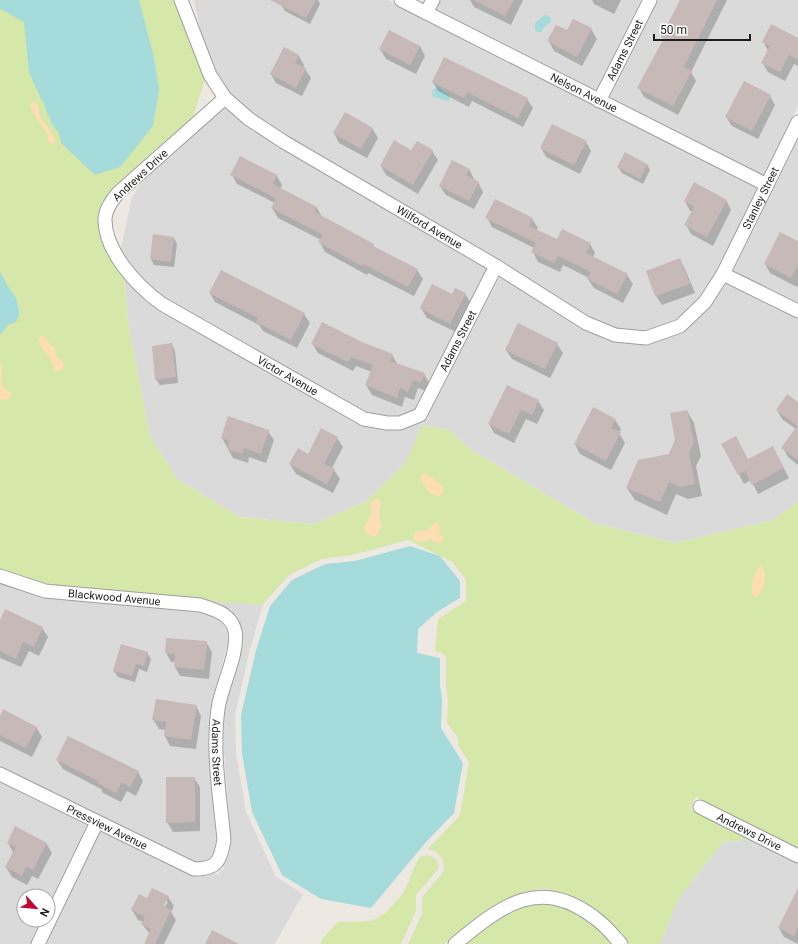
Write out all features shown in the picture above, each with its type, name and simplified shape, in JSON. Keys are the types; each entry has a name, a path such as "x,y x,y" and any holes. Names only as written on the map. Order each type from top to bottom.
{"street":[{"name":"Wilford Avenue","path":"181,0 210,75 225,98 249,119 284,142 496,266 586,322 616,335 646,338 680,326 705,302 724,274"},
{"name":"Nelson Avenue","path":"401,0 767,185"},
{"path":"426,13 433,0"},
{"name":"Adams Street","path":"599,101 650,0"},
{"name":"Andrews Drive","path":"162,304 145,292 130,275 115,252 108,233 105,217 109,204 118,193 225,98"},
{"name":"Stanley Street","path":"724,274 798,122"},
{"name":"Adams Street","path":"420,415 496,266"},
{"path":"724,274 798,311"},
{"name":"Victor Avenue","path":"162,304 364,419 387,423 400,423 420,415"},
{"name":"Blackwood Avenue","path":"0,576 45,591 200,605 218,610 228,617"},
{"name":"Adams Street","path":"215,866 222,854 224,840 216,738 218,707 236,644 234,630 228,617"},
{"name":"Pressview Avenue","path":"0,774 194,869 205,869 215,866"},
{"name":"Andrews Drive","path":"700,806 798,856"},
{"path":"38,944 97,822"},
{"path":"455,944 482,922 503,909 528,898 543,896 559,898 572,903 596,918 621,944"}],"shaded area":[{"path":"194,0 388,0 758,188 717,270 699,297 675,320 644,331 617,328 589,317 506,263 287,137 253,114 230,94 217,73 202,36"},
{"path":"441,0 641,0 595,92 436,10"},
{"path":"658,0 798,0 798,106 764,176 609,99"},
{"path":"225,107 245,124 281,148 487,268 414,410 397,416 387,417 366,412 165,299 150,287 135,271 121,248 132,197 143,180"},
{"path":"798,140 798,304 733,271"},
{"path":"500,276 584,329 613,341 646,344 685,331 710,307 727,283 798,319 798,501 774,520 675,543 594,523 473,451 449,430 422,425 405,464 365,502 314,524 239,517 177,479 150,436 129,328 124,278 141,297 163,313 361,425 386,430 403,429 420,423 423,424 425,420 429,419 428,416"},
{"path":"0,583 43,597 200,612 215,616 222,621 227,632 228,643 211,705 208,737 216,840 215,851 209,860 203,863 195,862 0,766"},
{"path":"214,602 263,605 250,649 235,715 236,753 246,812 276,877 303,894 275,944 46,944 54,928 56,928 56,923 100,831 191,875 206,876 215,873 218,875 220,871 225,869 223,866 229,856 231,841 223,739 225,709 243,645 242,631 236,618 238,616 233,613 231,609 228,609"},
{"path":"0,781 87,825 56,889 16,888 16,928 37,928 31,944 0,944"},
{"path":"751,839 798,863 798,944 660,944 679,898 723,842"}],"green space":[{"path":"0,0 174,0 205,80 193,117 112,188 102,202 98,217 101,235 109,255 124,278 129,328 150,436 177,479 239,517 314,524 365,502 405,464 422,425 449,430 473,451 594,523 675,543 774,520 798,501 798,849 696,797 690,809 751,839 723,842 679,898 660,944 630,944 603,917 584,903 573,897 549,889 536,889 498,903 477,917 444,944 408,944 422,914 422,897 444,871 443,859 436,852 428,849 460,815 469,763 458,745 458,738 447,723 448,700 446,686 446,657 442,653 435,651 438,619 466,601 466,579 452,562 408,540 353,555 322,559 289,575 263,605 214,602 200,599 46,584 0,569"},
{"path":"427,855 433,857 438,862 438,869 416,895 416,911 401,944 321,944 323,938 338,922 363,922 381,916 402,894 420,857"},
{"path":"544,903 555,905 573,912 589,923 611,944 467,944 502,918 522,908"}],"sand":[{"path":"36,102 40,117 55,138 55,142 53,144 50,144 46,132 32,111 31,104"},
{"path":"42,336 46,338 50,345 55,347 56,355 64,363 63,369 56,371 38,340"},
{"path":"0,362 2,368 2,385 11,394 11,397 6,400 0,399"},
{"path":"423,473 436,480 442,486 444,492 440,496 433,495 425,487 420,477"},
{"path":"373,500 380,500 381,503 379,517 382,525 377,535 374,537 370,536 364,530 371,513 372,502"},
{"path":"435,522 439,524 443,542 437,543 430,539 420,542 414,540 415,532 427,531"},
{"path":"760,566 762,566 764,570 765,579 761,592 754,597 752,590 753,582"}],"water":[{"path":"0,0 139,0 154,57 159,90 153,126 120,167 95,175 61,143 59,133 52,124 29,72 24,22 0,9"},
{"path":"545,15 551,18 551,22 545,26 541,32 537,32 535,29 535,23"},
{"path":"438,87 448,94 450,97 449,101 433,97 432,91 434,88"},
{"path":"0,271 16,298 19,317 16,322 8,325 0,335"},
{"path":"410,546 440,556 460,581 460,598 437,612 418,629 417,653 440,658 440,686 442,699 441,728 463,763 454,813 426,842 371,908 321,899 282,875 252,812 242,753 241,715 256,650 270,606 292,580 325,564 355,561"}],"building":[{"path":"270,0 316,0 306,18"},
{"path":"473,0 514,0 505,16"},
{"path":"680,0 717,0 684,67 692,71 673,106 637,88 664,38 661,37"},
{"path":"573,19 592,28 577,57 547,41 556,25 567,30"},
{"path":"771,24 798,38 798,60 789,55 780,72 761,63 770,46 762,42"},
{"path":"389,30 420,46 410,65 379,49"},
{"path":"284,47 299,55 295,63 306,68 296,88 270,74"},
{"path":"444,57 528,98 518,118 467,92 464,98 432,82"},
{"path":"744,81 771,95 752,131 725,117"},
{"path":"345,112 373,128 361,149 333,133"},
{"path":"552,124 587,141 574,165 540,148"},
{"path":"394,140 411,150 417,141 433,150 413,185 380,166"},
{"path":"625,152 647,164 640,179 617,167"},
{"path":"240,156 277,175 273,184 317,207 315,212 374,244 373,246 418,269 408,287 363,264 362,266 318,242 323,235 271,208 276,198 230,175"},
{"path":"452,160 470,169 466,175 479,182 469,201 439,186"},
{"path":"694,182 727,200 707,237 684,225 694,207 684,201"},
{"path":"495,199 533,218 529,226 557,239 562,229 591,243 586,253 628,274 617,294 587,279 591,272 558,256 554,263 531,252 536,243 485,218"},
{"path":"780,232 798,241 798,265 791,278 764,264"},
{"path":"153,234 174,237 171,262 150,259"},
{"path":"680,258 690,284 655,296 646,271"},
{"path":"221,270 305,313 291,340 256,322 258,318 209,293"},
{"path":"432,284 452,294 455,288 466,293 450,324 420,308"},
{"path":"322,322 362,342 393,354 390,361 425,373 421,383 413,380 408,392 400,388 397,398 365,385 373,365 351,357 348,362 311,344"},
{"path":"518,323 558,343 545,369 505,350"},
{"path":"172,343 176,377 155,380 152,346"},
{"path":"507,385 539,400 532,415 521,410 509,434 488,424"},
{"path":"787,394 798,402 798,460 781,448 797,426 776,410"},
{"path":"593,407 616,419 611,428 621,432 606,461 574,444"},
{"path":"687,410 694,442 689,453 695,484 680,487 669,482 660,502 626,488 638,460 669,454 675,440 670,413"},
{"path":"228,416 269,430 261,454 244,448 242,454 227,449 229,441 221,438"},
{"path":"321,428 338,437 324,464 335,469 327,484 289,464 298,448 308,454"},
{"path":"736,436 748,459 773,446 784,468 752,485 745,471 738,475 721,444"},
{"path":"5,609 43,627 34,647 23,642 16,659 0,651 0,620"},
{"path":"166,638 207,641 204,670 174,667 175,654 165,653"},
{"path":"121,644 148,652 144,666 136,664 132,676 113,671"},
{"path":"156,699 197,705 191,740 164,736 166,722 152,720"},
{"path":"3,709 37,727 26,748 0,735 0,716"},
{"path":"68,736 139,771 130,787 122,782 116,793 97,783 98,781 56,760"},
{"path":"166,777 195,777 195,822 166,823"},
{"path":"15,826 47,843 33,870 26,867 22,876 5,867 16,847 7,843"},
{"path":"152,888 169,896 164,906 171,910 155,944 144,944 151,929 141,924 145,917 131,910 139,894 147,898"},
{"path":"798,888 798,927 794,936 778,928"},
{"path":"212,930 239,944 205,944"}]}
